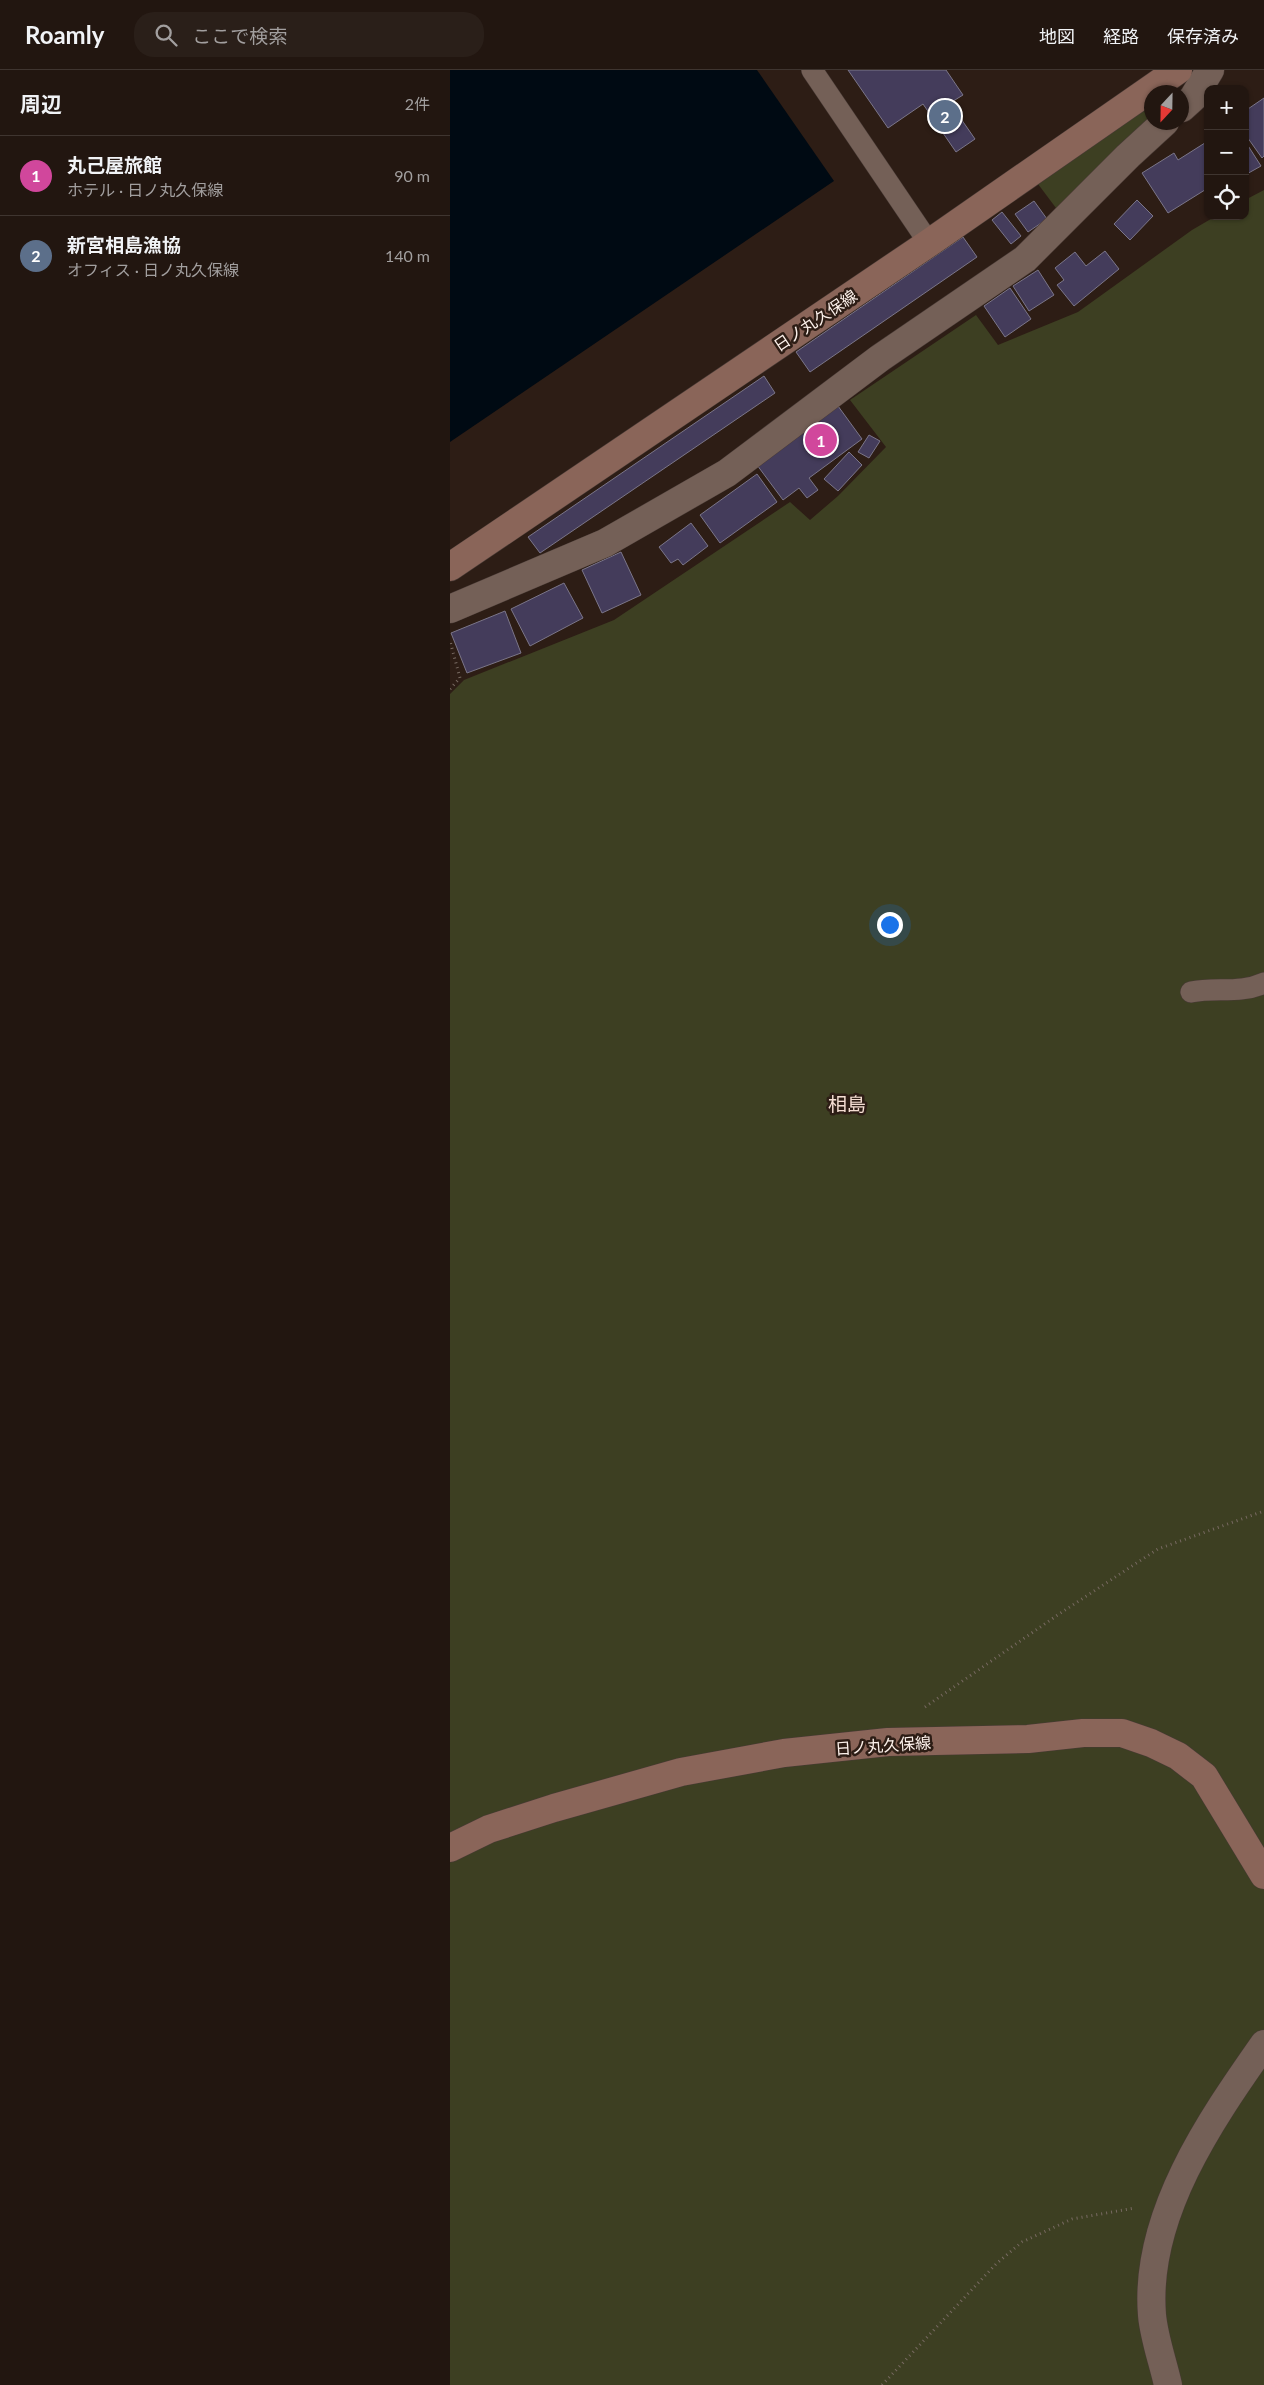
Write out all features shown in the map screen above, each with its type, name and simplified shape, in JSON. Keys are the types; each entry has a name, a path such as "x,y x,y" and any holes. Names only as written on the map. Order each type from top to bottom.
{"main road":[{"name":"日ノ丸久保線","path":"450,567 929,243 1178,70"},
{"name":"日ノ丸久保線","path":"450,1848 489,1829 554,1808 681,1772 784,1753 888,1742 1028,1739 1093,1733 1122,1733 1151,1743 1178,1756 1204,1776 1264,1875"}],"street":[{"path":"1189,102 1210,70"},
{"path":"450,609 605,543 727,472 880,358 1025,259 1156,130"},
{"path":"1168,2385 1152,2308 1152,2275 1158,2237 1178,2187 1205,2135 1264,2044"}],"lane":[{"path":"812,70 929,243"},
{"path":"1191,992 1204,989 1234,991 1264,983"}],"path":[{"path":"450,640 460,678 450,690"},
{"path":"888,1742 903,1722 1062,1612 1158,1549 1264,1511"},
{"path":"882,2385 996,2264 1022,2242 1072,2219 1150,2206 1169,2211"}],"green space":[{"path":"1144,107 1144,130 1059,212 1038,184"},
{"path":"1264,190 1264,2385 450,2385 450,694 464,680 614,620 790,502 810,520 838,496 886,447 850,400 976,315 998,345 1078,312 1192,230 1209,220 1249,220 1249,198"}],"shaded area":[{"path":"450,70 757,70 834,181 450,442"}],"building":[{"path":"848,70 946,70 963,95 950,103 975,139 956,152 923,104 888,128"},
{"path":"1264,98 1264,156 1262,158 1249,140 1249,108"},
{"path":"1204,144 1204,190 1168,213 1142,173 1174,153 1178,160"},
{"path":"1249,147 1261,166 1249,173"},
{"path":"1137,200 1153,216 1130,240 1114,224"},
{"path":"1034,201 1047,219 1028,232 1015,214"},
{"path":"1002,212 1021,236 1011,244 992,220"},
{"path":"963,237 977,257 810,372 796,352"},
{"path":"1105,251 1119,269 1074,306 1057,285 1064,280 1055,268 1075,252 1086,266"},
{"path":"1038,270 1054,295 1029,311 1013,286"},
{"path":"1010,288 1031,319 1005,337 984,306"},
{"path":"764,376 775,393 540,553 528,537"},
{"path":"838,406 862,439 809,478 818,490 807,498 799,488 783,500 757,465"},
{"path":"869,435 880,441 869,458 858,452"},
{"path":"849,452 862,465 838,491 824,479"},
{"path":"757,474 777,502 720,543 700,515"},
{"path":"691,523 708,546 683,565 678,559 671,563 659,547"},
{"path":"621,552 641,595 602,613 582,570"},
{"path":"564,583 583,618 530,646 511,609"},
{"path":"505,611 521,653 467,673 451,633"}],"place":[{"name":"新宮相島漁協","path":"945,116"},
{"name":"丸己屋旅館","path":"821,440"}],"district":[{"name":"相島","path":"847,1103"}]}
